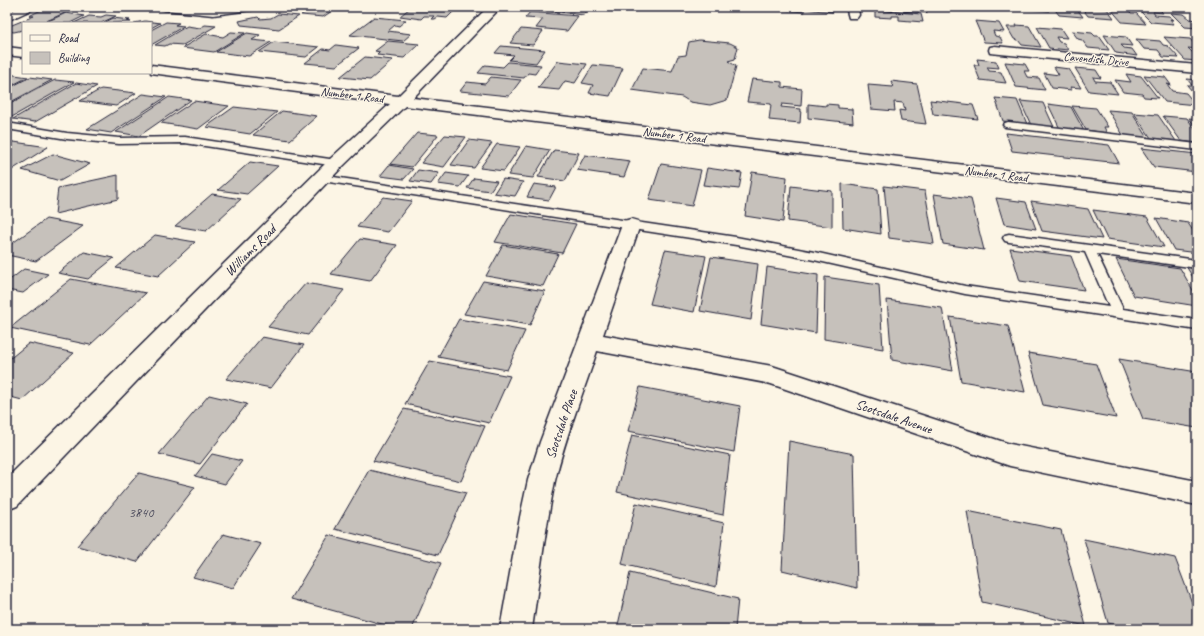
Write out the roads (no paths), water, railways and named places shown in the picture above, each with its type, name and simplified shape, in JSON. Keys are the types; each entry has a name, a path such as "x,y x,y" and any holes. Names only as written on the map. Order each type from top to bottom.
{"street":[{"path":"7,17 29,7"},
{"path":"165,7 204,11 251,7"},
{"name":"Williams Road","path":"7,497 320,178 495,7"},
{"name":"Cavendish Drive","path":"995,50 1197,69"},
{"path":"7,51 22,53"},
{"name":"Number 1 Road","path":"152,69 400,101 1197,198"},
{"name":"Scotsdale Place","path":"516,629 534,518 542,480 553,442 590,342 630,225"},
{"name":"Scotsdale Avenue","path":"590,342 772,375 1010,455 1197,493"}],"lane":[{"path":"7,126 67,136 119,142 185,140 336,163"},
{"path":"1008,126 1197,147"},
{"path":"320,178 780,249 965,290 1197,325"},
{"path":"1008,238 1197,264"},
{"path":"1089,249 1118,313"}]}
